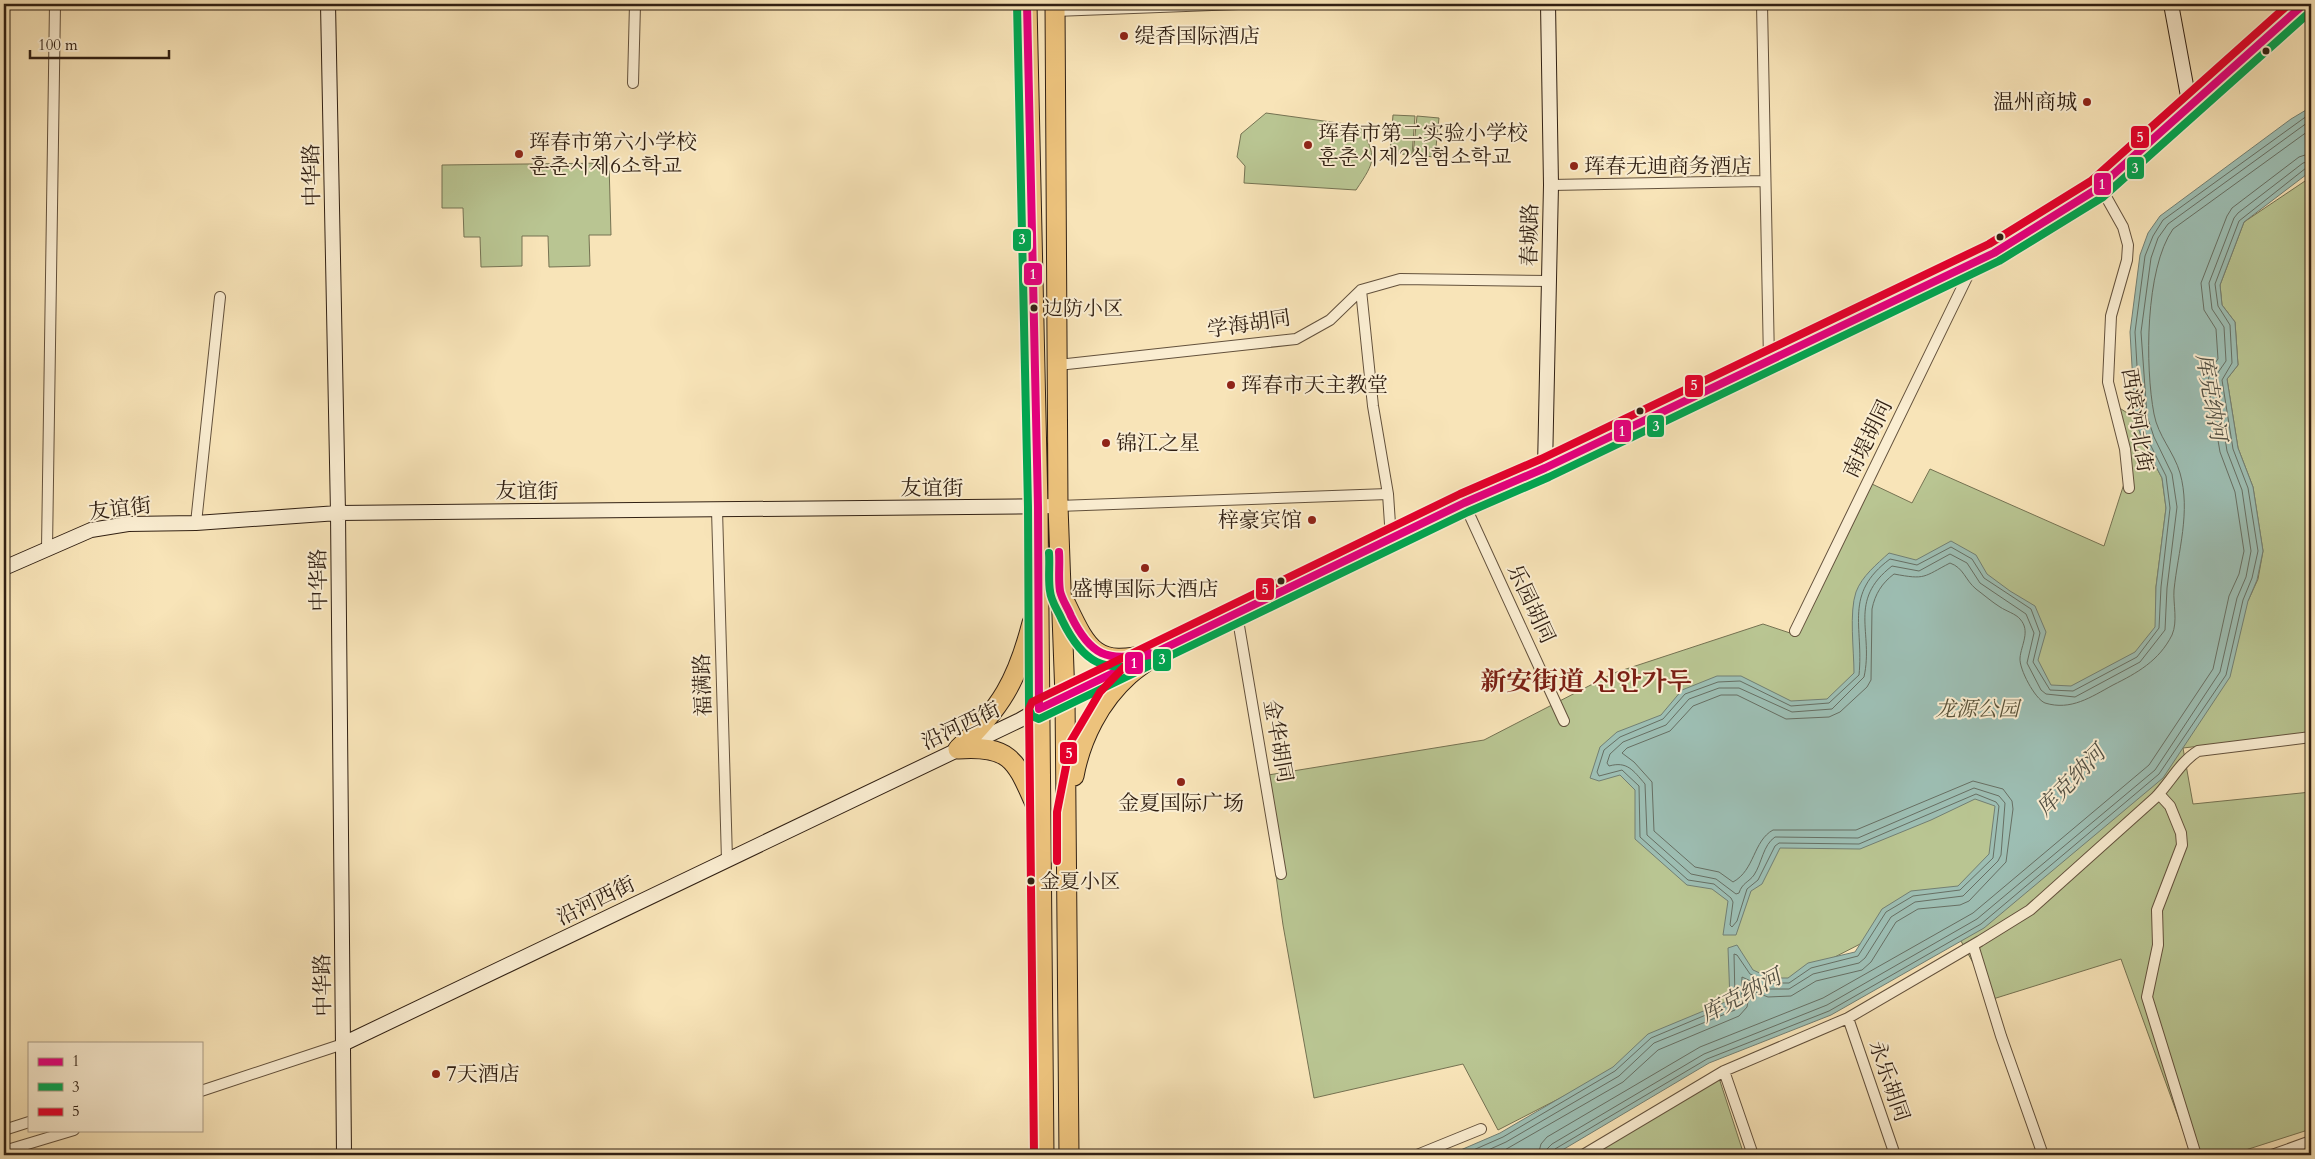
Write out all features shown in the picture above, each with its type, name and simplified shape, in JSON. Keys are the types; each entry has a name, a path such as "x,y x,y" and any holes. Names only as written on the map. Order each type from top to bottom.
{"highway":[{"path":"1027,4 1038,507 1044,1155"},
{"path":"1055,7 1058,506 1060,592 1066,696 1069,1155"},
{"path":"1060,592 1083,639 1090,647 1106,656 1117,660 1129,659 1167,648"},
{"path":"958,749 980,728 995,709 1018,672 1038,598"},
{"path":"1067,813 1077,758 1085,735 1116,687 1130,674 1167,648"},
{"path":"958,749 983,747 994,750 1013,761 1019,768 1040,816"}],"street":[{"path":"47,549 55,4"},
{"name":"中华路","path":"328,4 338,513 344,1155"},
{"path":"633,83 635,4"},
{"path":"1055,7 1238,4"},
{"name":"春城路","path":"1545,468 1551,185 1548,4"},
{"path":"1762,4 1769,361"},
{"path":"2171,4 2190,107"},
{"name":"沿河西街","path":"343,1044 1020,720 1039,709 1464,503 1545,468 1974,264 2100,186 2304,4"},
{"path":"1551,185 1765,181"},
{"name":"西滨河北街","path":"2100,186 2123,227 2128,245 2126,260 2111,316 2108,382 2124,450 2129,488"},
{"name":"南堤胡同","path":"1795,631 1974,264"},
{"name":"学海胡同","path":"1058,365 1296,339 1330,320 1361,290 1400,279 1550,281"},
{"path":"1361,290 1374,406 1388,494 1391,539"},
{"path":"196,523 220,297"},
{"path":"1058,506 1388,494"},
{"name":"乐园胡同","path":"1464,503 1564,721"},
{"name":"友谊街","path":"4,568 91,530 128,524 196,523 338,513 1058,506"},
{"name":"福满路","path":"717,510 727,860"},
{"name":"金华胡同","path":"1237,614 1281,874"},
{"path":"1583,1155 1724,1071 1848,1018 1974,945 2030,910 2159,794 2187,758 2198,751 2311,737"},
{"path":"2159,794 2170,806 2181,833 2182,845 2156,910 2158,945 2147,997 2195,1152 2198,1155"},
{"path":"1974,945 2002,1036 2043,1155"},
{"name":"永乐胡同","path":"1848,1018 1895,1155"},
{"path":"202,1091 343,1044"},
{"path":"1724,1071 1753,1155"},
{"path":"4,1130 28,1122"},
{"path":"1417,1155 1480,1128"},
{"path":"4,1151 67,1132"},
{"path":"2272,1155 2311,1141"}],"green space":[{"path":"1266,113 1360,126 1369,145 1372,159 1371,165 1356,190 1244,183 1245,166 1237,157 1241,134"},
{"path":"1393,115 1415,116 1412,155 1390,153"},
{"path":"1417,116 1439,118 1435,157 1413,155"},
{"path":"609,163 611,235 589,235 590,266 549,267 548,236 522,236 522,266 481,267 480,237 464,237 463,208 442,208 442,165"},
{"name":"龙源公园","path":"2311,177 2311,733 2183,748 2193,804 2311,792 2311,1129 2230,1155 2192,1155 2121,959 1993,999 1940,903 1498,1130 1463,1064 1314,1098 1283,925 1262,776 1484,740 1614,673 1763,624 1796,635 1872,484 1912,503 1930,469 2104,546 2131,462 2118,407 2135,418 2143,442 2162,478 2166,508 2156,587 2156,612 2248,601 2258,579 2263,551 2253,487 2238,448 2227,379 2238,365 2235,322 2222,305 2220,285 2244,222"},
{"path":"1719,1078 1744,1155 1592,1155"}],"water":[{"name":"库克纳河","path":"2311,107 2311,171 2244,222 2220,285 2222,305 2235,322 2238,365 2227,379 2238,448 2253,487 2263,551 2257,580 2248,601 2230,677 2163,778 1984,928 1831,1015 1709,1063 1554,1155 1449,1155 1500,1133 1613,1067 1648,1034 1730,1000 1728,948 1737,945 1753,970 1771,978 1788,978 1808,963 1855,952 1882,909 1911,891 1958,886 1989,854 1995,806 1975,799 1931,820 1860,849 1780,848 1762,884 1751,891 1736,935 1723,935 1728,901 1712,889 1687,885 1635,839 1635,790 1620,775 1599,781 1590,778 1600,747 1617,732 1661,715 1682,690 1717,676 1741,676 1791,701 1827,699 1854,673 1852,621 1856,592 1866,576 1889,553 1916,560 1951,541 1976,555 1987,574 2035,606 2046,632 2038,660 2051,685 2071,686 2135,652 2155,627 2156,587 2166,508 2162,478 2143,442 2135,418 2130,332 2140,255 2148,233 2160,216 2291,119"}],"transit line":[{"name":"3","path":"1017,4 1028,507 1029,709 1032,716 1039,719 1468,512 1549,477 1999,261 2103,197 2311,11"},
{"name":"1","path":"1027,4 1038,507 1039,709 1464,503 1545,468 1994,253 2097,189 2304,4"},
{"name":"5","path":"1034,1155 1029,709 1032,702 1460,494 1541,459 1989,244 2091,181 2289,4"},
{"name":"1","path":"1059,552 1060,591 1071,616 1085,640 1101,653 1111,656 1122,657 1149,653"},
{"name":"3","path":"1049,553 1049,582 1052,599 1070,635 1078,646 1096,662 1107,666 1120,667 1151,663"},
{"name":"5","path":"1057,861 1057,812 1071,741 1100,692 1128,663"}],"place":[{"name":"缇香国际酒店","path":"1124,36"},
{"name":"温州商城","path":"2087,102"},
{"name":"珲春市第二实验小学校 훈춘시제2실험소학교","path":"1308,145"},
{"name":"珲春市第六小学校 훈춘시제6소학교","path":"519,154"},
{"name":"珲春无迪商务酒店","path":"1574,166"},
{"name":"边防小区","path":"1034,308"},
{"name":"珲春市天主教堂","path":"1231,385"},
{"name":"锦江之星","path":"1106,443"},
{"name":"梓豪宾馆","path":"1312,520"},
{"name":"盛博国际大酒店","path":"1145,568"},
{"name":"金夏国际广场","path":"1181,782"},
{"name":"金夏小区","path":"1031,881"},
{"name":"7天酒店","path":"436,1074"}],"district":[{"name":"新安街道 신안가두","path":"1586,681"}]}
